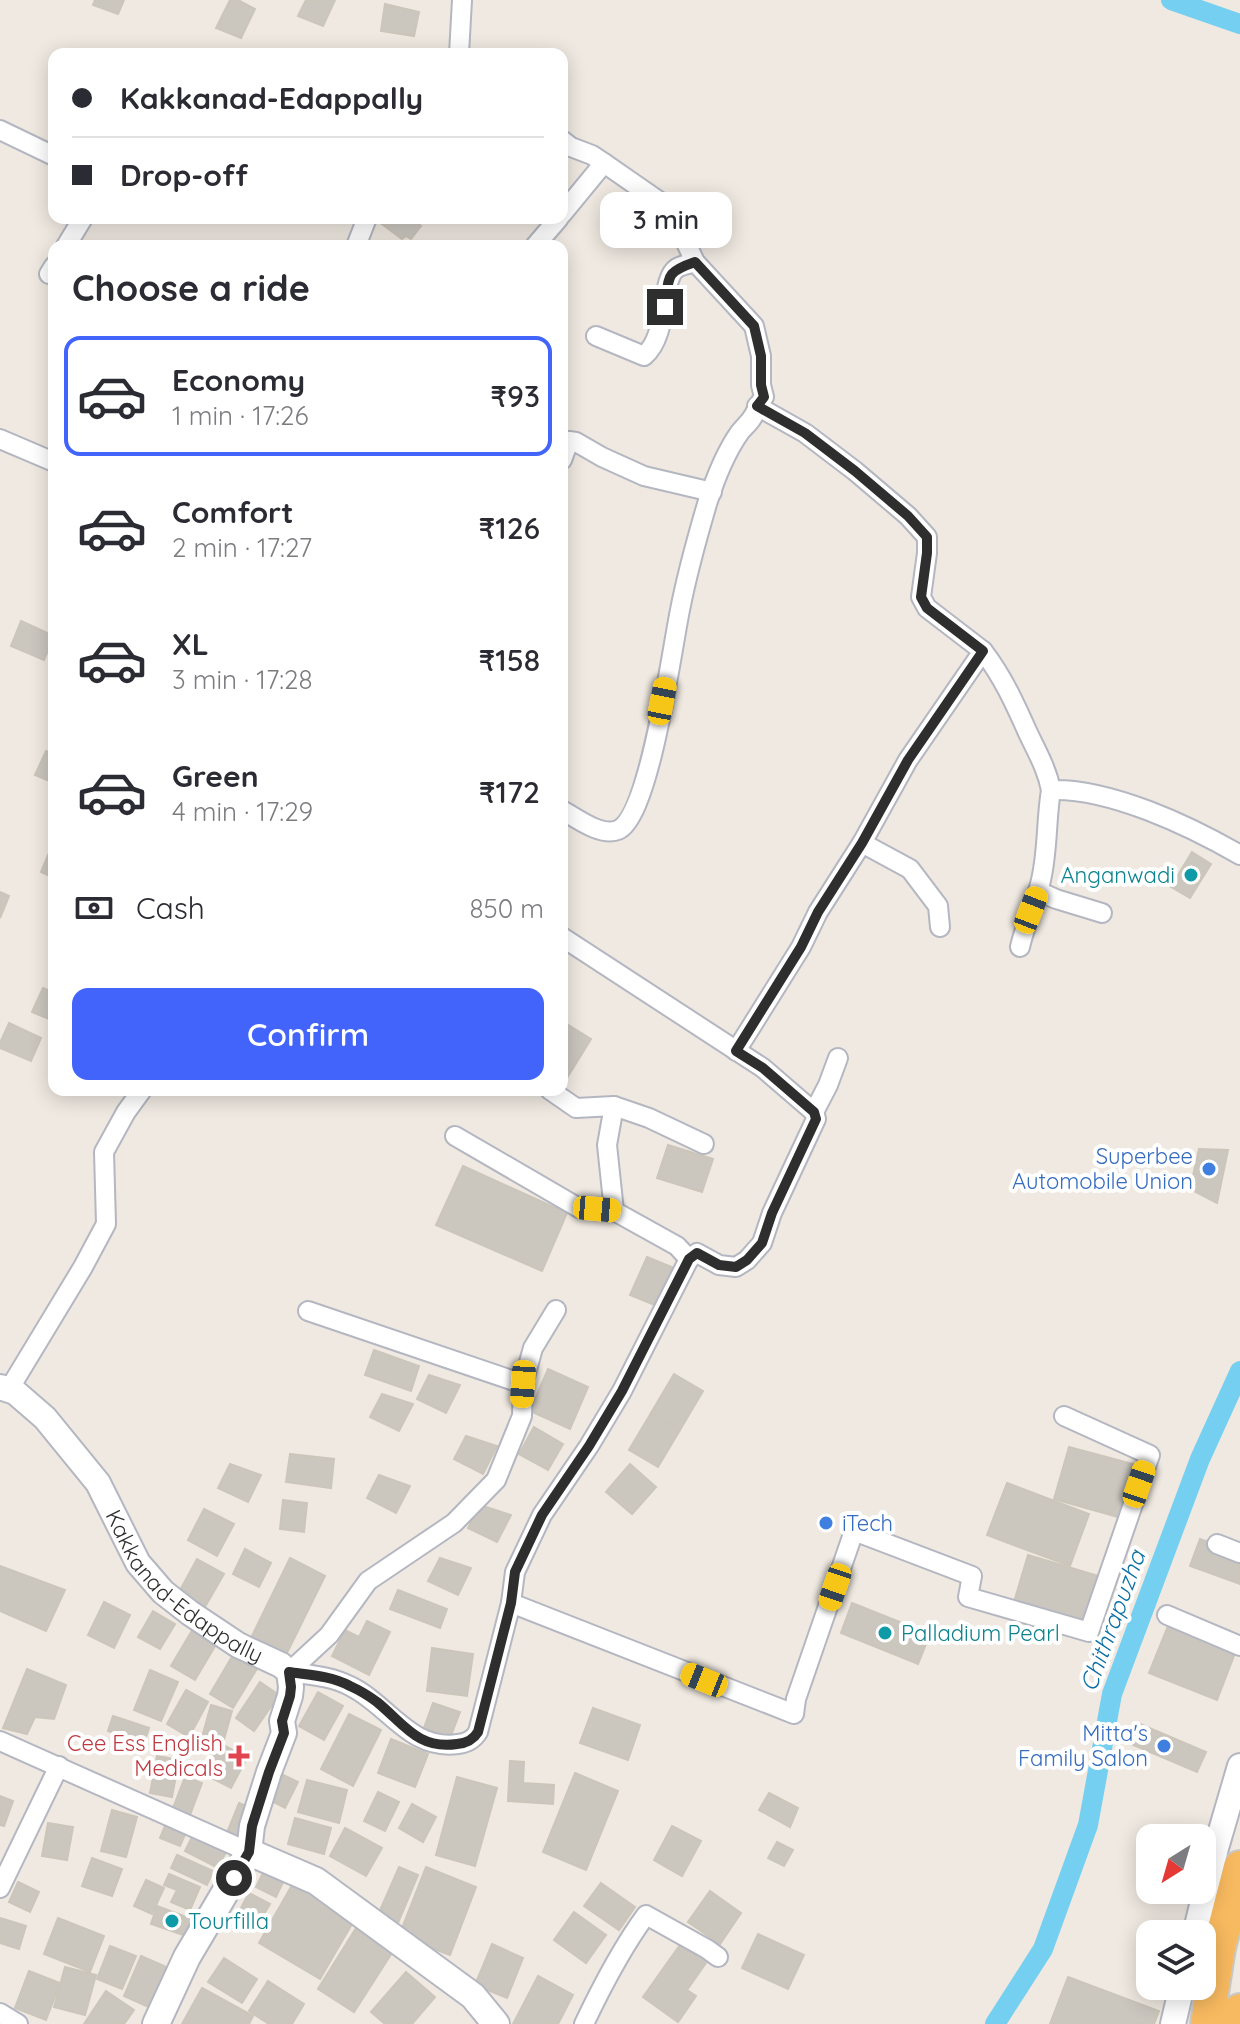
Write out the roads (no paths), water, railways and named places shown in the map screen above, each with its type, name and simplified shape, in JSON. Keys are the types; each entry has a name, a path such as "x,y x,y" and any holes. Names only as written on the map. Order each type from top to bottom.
{"highway":[{"path":"1207,2024 1219,1948 1240,1867"},
{"path":"1237,2024 1240,2010"}],"main road":[{"path":"156,2024 187,1957 249,1852 316,1881 473,1996 496,2024"}],"street":[{"path":"459,48 462,0"},
{"path":"0,130 48,153"},
{"path":"568,145 592,155 666,206 695,262 754,326 761,356 764,397 728,452 712,492 680,609 650,761 634,811 617,831 601,831 568,813"},
{"path":"568,206 604,163"},
{"path":"540,240 553,224"},
{"path":"596,336 644,356 661,325 667,280 676,268 695,262"},
{"path":"757,406 805,433 855,471 908,516 927,537 921,597 927,608 983,651 1008,689 1048,774 1051,790 1045,862 1020,947"},
{"path":"0,439 48,459"},
{"path":"568,444 569,441 576,442 644,476 712,492"},
{"path":"736,1051 801,947 818,912 862,843 908,760 983,651"},
{"path":"1051,790 1106,797 1203,833 1240,855"},
{"path":"862,843 910,869 938,906 940,927"},
{"path":"1038,891 1102,913"},
{"path":"289,1672 324,1676 354,1687 377,1702 416,1737 443,1745 463,1744 474,1739 511,1603 515,1572 542,1515 622,1391 689,1259 697,1253 719,1265 736,1267 762,1243 772,1213 816,1119 814,1112 763,1068 568,941"},
{"path":"814,1112 838,1058"},
{"path":"4,1389 83,1267 106,1224 104,1152 138,1096"},
{"path":"559,1096 576,1108 614,1106 649,1118 704,1144"},
{"path":"614,1106 607,1145 614,1211"},
{"path":"455,1136 579,1208 614,1211 677,1246 689,1259"},
{"path":"289,1672 329,1635 368,1581 454,1523 496,1480 522,1416 523,1384 533,1348 556,1310"},
{"path":"308,1311 523,1384"},
{"name":"Kakkanad-Edappally","path":"4,1389 15,1392 45,1418 98,1483 138,1563 163,1592 238,1645 281,1665 289,1672 291,1687 282,1721 284,1733 252,1826 249,1852"},
{"path":"511,1603 793,1714 854,1531 972,1576 968,1597 1089,1632 1150,1455 1064,1416"},
{"path":"1217,1544 1240,1553"},
{"path":"1167,1615 1240,1646"},
{"path":"0,1741 249,1852"},
{"path":"0,1888 59,1766"},
{"path":"1198,1920 1240,1766"},
{"path":"584,2024 629,1938 646,1915 718,1957"},
{"path":"1173,2024 1179,2000"},
{"path":"0,2013 18,2024"}],"waterway":[{"name":"Chithrapuzha","path":"1171,0 1240,24"},
{"name":"Chithrapuzha","path":"995,2024 1043,1949 1088,1825 1112,1694 1200,1459 1240,1371"}],"place":[{"name":"Anganwadi","path":"1191,875"},
{"name":"Superbee Automobile Union","path":"1209,1169"},
{"name":"iTech","path":"826,1523"},
{"name":"Palladium Pearl","path":"885,1633"},
{"name":"Mitta's Family Salon","path":"1164,1746"},
{"name":"Cee Ess English Medicals","path":"239,1756"},
{"name":"Tourfilla","path":"172,1921"}]}
